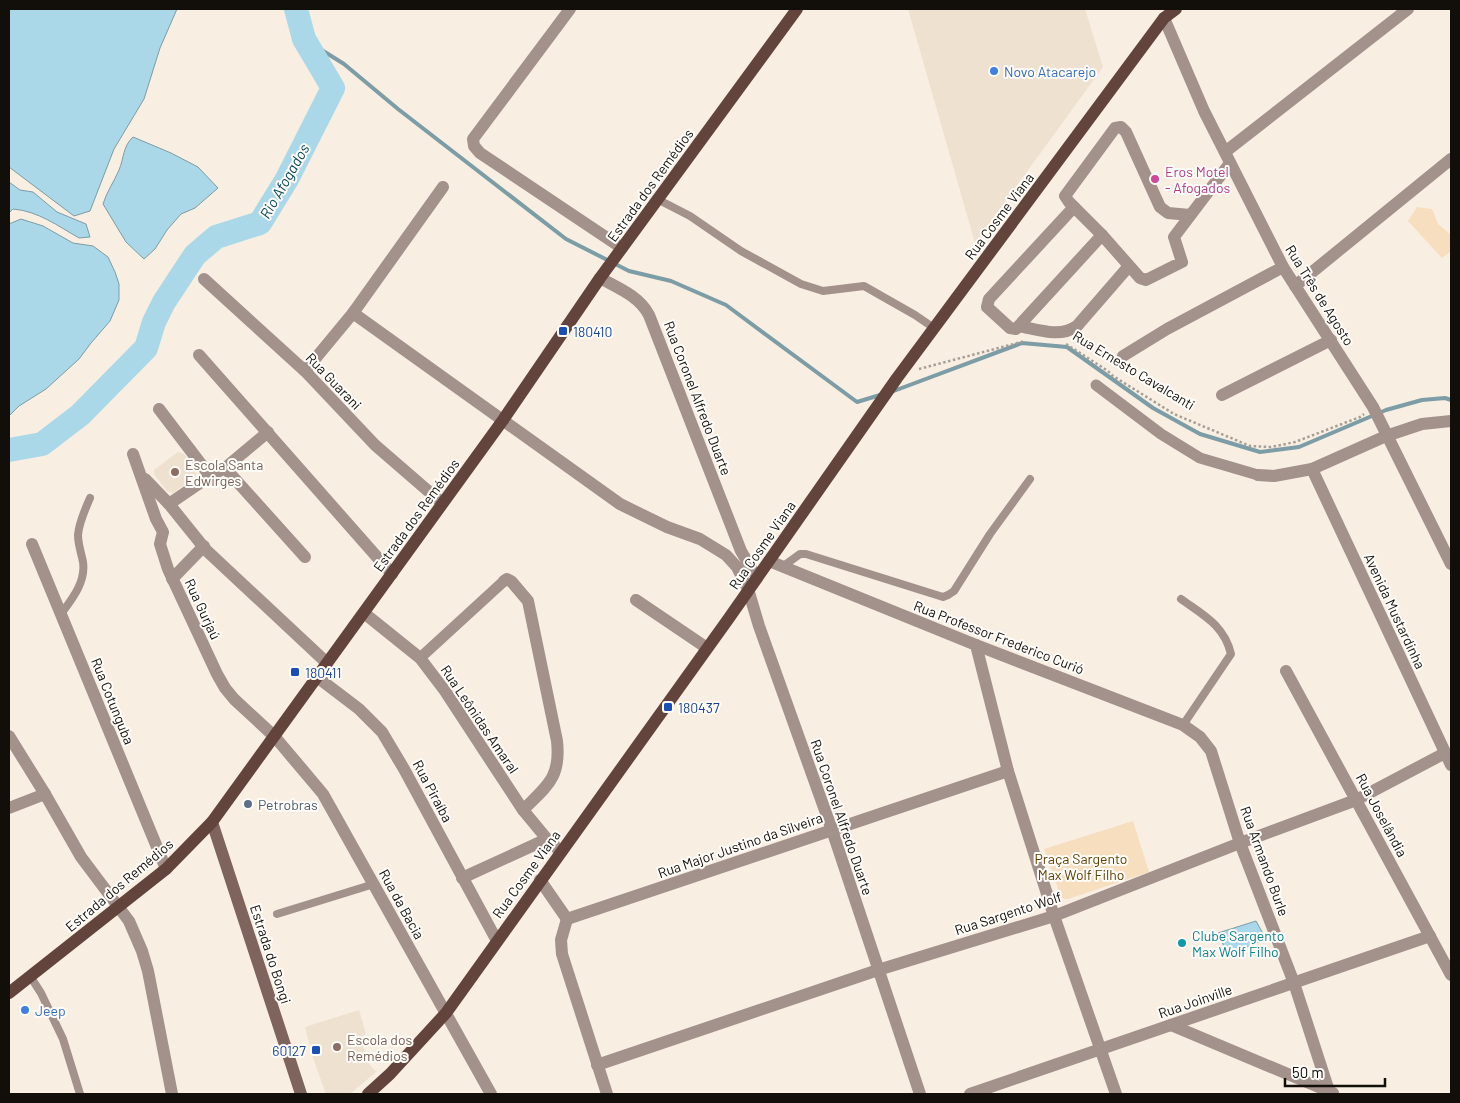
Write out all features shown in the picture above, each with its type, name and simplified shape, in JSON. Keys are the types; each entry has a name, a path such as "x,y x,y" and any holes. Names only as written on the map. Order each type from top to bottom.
{"main road":[{"name":"Estrada dos Remédios","path":"9,993 166,869 212,822 503,420 603,274 797,9"},
{"name":"Rua Cosme Viana","path":"368,1094 390,1074 446,1013 757,578 898,376 1163,14 1176,9"},
{"name":"Estrada do Bongi","path":"212,822 301,1094"}],"street":[{"path":"568,9 473,139 474,146 480,154 621,249"},
{"path":"1190,215 1168,213 1160,207 1126,132 1118,126 1066,196 1140,278 1146,280 1180,264 1182,260 1174,237 1190,215 1227,158 1408,9"},
{"name":"Rua Três de Agosto","path":"1163,14 1204,111 1283,267 1373,407 1451,564"},
{"path":"1295,286 1451,159"},
{"path":"305,370 352,313 443,187"},
{"path":"1074,207 989,299 988,307 1010,328 1016,329 1102,235"},
{"path":"1019,326 1060,333 1070,330 1077,326 1129,266"},
{"path":"1123,356 1166,329 1283,267"},
{"name":"Rua Coronel Alfredo Duarte","path":"603,274 639,300 649,315 741,551 757,578"},
{"name":"Rua Guarani","path":"204,279 305,370 375,445 442,503"},
{"path":"352,313 503,420"},
{"path":"1222,395 1331,340"},
{"path":"199,355 392,574"},
{"path":"1096,385 1161,434 1200,458 1258,475 1274,476 1312,469 1384,432 1440,421 1451,422"},
{"path":"159,409 210,476"},
{"name":"Rua Coronel Alfredo Duarte","path":"503,420 620,504 667,527 700,539 726,555 736,567 748,589 759,626 832,830 920,1094"},
{"path":"169,504 210,476 226,468 268,432"},
{"name":"Rua Gurjaú","path":"133,454 156,519 163,532 160,544 172,579 180,592 217,674 225,688 275,737"},
{"path":"226,468 305,557"},
{"name":"Avenida Mustardinha","path":"1312,469 1446,746 1451,766"},
{"name":"Rua Gurjaú","path":"142,476 169,504 204,546 327,663"},
{"name":"Rua Cotunguba","path":"32,544 166,869"},
{"path":"172,579 204,546"},
{"name":"Rua Professor Frederico Curió","path":"769,561 976,645 1183,725 1200,737 1212,752"},
{"path":"420,658 507,579 511,581 528,601 555,734 558,758 548,786 523,810"},
{"path":"636,600 707,648"},
{"name":"Rua Leônidas Amaral","path":"364,613 420,658 445,691 523,810 547,839 561,852"},
{"path":"976,645 1008,771 1054,916 1102,1049 1116,1094"},
{"name":"Rua Joselândia","path":"1286,670 1451,975"},
{"name":"Rua Piraíba","path":"317,677 359,708 382,732 404,769 496,941"},
{"path":"9,736 81,856 129,921 148,971 172,1094"},
{"name":"Rua da Bacia","path":"275,737 324,794 491,1094"},
{"name":"Rua Sargento Wolf","path":"597,1065 878,970 1054,916 1356,800 1446,746"},
{"name":"Rua Armando Burle","path":"1212,752 1240,843 1294,983 1332,1093"},
{"name":"Rua Major Justino da Silveira","path":"567,919 1008,771"},
{"path":"9,808 45,794"},
{"path":"462,878 547,839"},
{"path":"540,880 567,919 561,940 562,954 607,1094"},
{"name":"Rua Joinville","path":"970,1094 1430,936"},
{"path":"1171,1025 1332,1093"}],"lane":[{"path":"657,199 690,216 741,251 801,284 823,291 864,286 934,328"},
{"path":"782,566 800,554 806,554 943,597 954,591 990,534 1030,479"},
{"path":"61,614 76,593 82,578 83,563 78,545 78,535 80,522 90,498"},
{"path":"1181,599 1218,626 1228,641 1231,654 1183,725"},
{"path":"277,914 374,884"},
{"path":"30,976 41,993 63,1039 80,1094"}],"path":[{"path":"898,376 1025,341 1034,342"},
{"name":"Rua Ernesto Cavalcanti","path":"1059,344 1067,344 1113,376 1174,414 1250,446 1272,447 1294,442 1360,417 1373,407"}],"shaded area":[{"path":"908,9 1085,9 1103,67 975,243"},
{"name":"Escola Santa Edwirges","path":"178,452 184,454 197,471 195,477 173,493 167,491 154,474 154,470"},
{"name":"Escola dos Remédios","path":"359,1010 366,1034 360,1037 368,1063 376,1072 350,1094 326,1094 313,1058 305,1027"}],"green space":[{"path":"1417,207 1432,209 1438,224 1451,235 1451,251 1442,258 1408,221"},
{"name":"Praça Sargento Max Wolf Filho","path":"1133,821 1149,872 1068,899 1061,897 1044,849"}],"water":[{"path":"9,9 177,9 160,48 144,99 114,149 90,211 74,216 9,167"},
{"path":"291,9 298,9 304,39"},
{"path":"133,137 198,167 218,188 195,208 181,214 167,230 155,249 144,259 126,242 103,204 119,170 125,148"},
{"path":"9,182 20,190 33,192 57,212 86,224 90,237 79,238 47,220 22,210 13,209 9,213"},
{"path":"21,219 43,226 73,243 93,246 108,257 119,284 119,300 110,321 79,359 46,389 19,406 9,416 9,224"},
{"path":"1256,921 1266,939 1228,955 1218,933"}],"waterway":[{"name":"Rio Afogados","path":"9,450 42,444 80,415 146,348 154,322 164,302 195,255 216,237 260,223 287,179 333,88 304,39 296,9"},
{"path":"304,39 344,64 398,109 566,239 629,271 671,281 726,305 857,402 880,395"},
{"path":"891,392 1022,343 1067,347 1153,408 1200,434 1260,452 1299,447 1386,410 1422,400 1445,398 1451,400"}],"place":[{"name":"Novo Atacarejo","path":"994,71"},
{"name":"Eros Motel - Afogados","path":"1155,179"},
{"name":"180410","path":"563,331"},
{"name":"Escola Santa Edwirges","path":"175,472"},
{"name":"180411","path":"295,672"},
{"name":"180437","path":"668,707"},
{"name":"Petrobras","path":"248,804"},
{"name":"Clube Sargento Max Wolf Filho","path":"1182,943"},
{"name":"Jeep","path":"25,1010"},
{"name":"Escola dos Remédios","path":"337,1047"},
{"name":"60127","path":"316,1050"}]}
